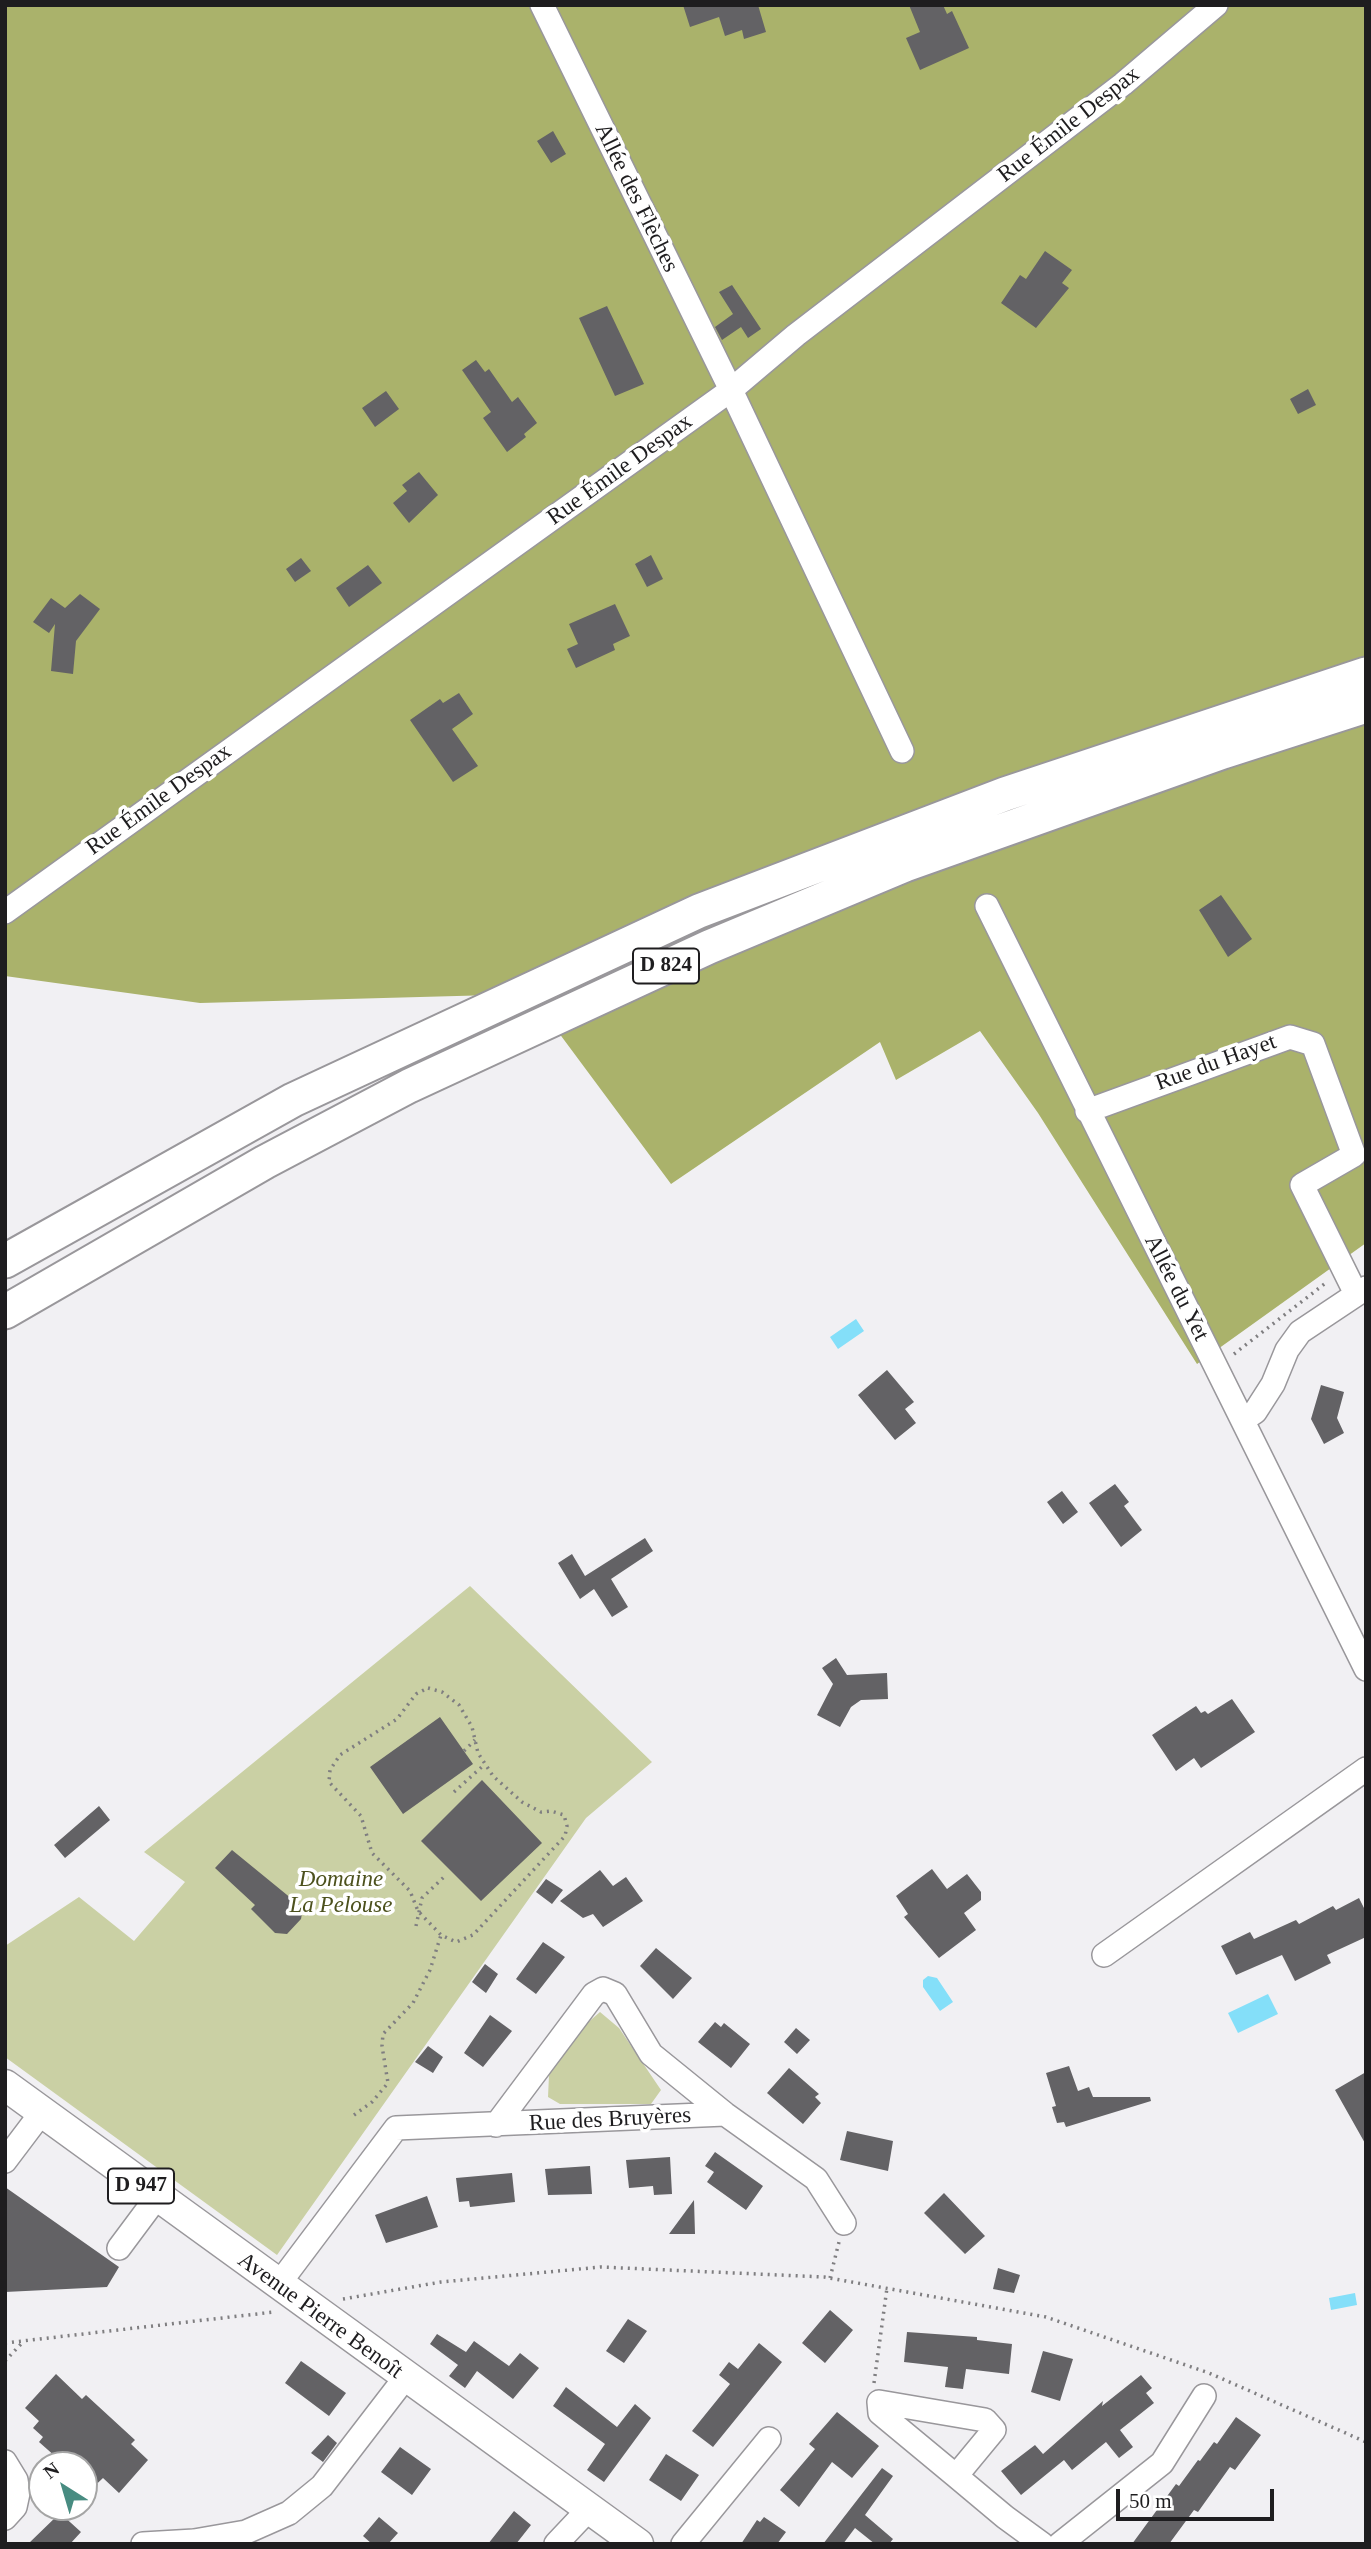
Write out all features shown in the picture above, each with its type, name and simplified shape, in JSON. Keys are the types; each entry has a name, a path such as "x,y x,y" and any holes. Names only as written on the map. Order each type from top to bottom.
{"highway":[{"name":"D 824","path":"5,1261 196,1153 393,1052 699,911 1005,794 1366,674"},
{"name":"D 824","path":"5,1312 265,1162 409,1086 709,947 918,861 1223,752 1366,706"},
{"path":"5,1241 53,1212 196,1153"},
{"path":"5,1331 121,1245"}],"main road":[{"name":"Avenue Pierre Benoît","path":"5,2085 157,2197 277,2298 405,2378 638,2544"}],"street":[{"name":"Allée des Flèches","path":"542,5 731,390 902,751"},
{"name":"Rue Émile Despax","path":"5,912 731,390 796,335 1123,84 1216,5"},
{"name":"Allée du Yet","path":"987,906 1366,1669"},
{"name":"Rue du Hayet","path":"1087,1111 1290,1037 1313,1044 1360,1153 1303,1185 1361,1291"},
{"path":"1243,1420 1255,1412 1273,1384 1287,1350 1300,1332 1361,1291"},
{"path":"1104,1955 1366,1769"},
{"name":"Rue des Bruyères","path":"496,2125 594,1994 603,1989 615,1994 651,2054 725,2114 816,2179 844,2223"},
{"path":"5,2161 42,2112"},
{"name":"Rue des Bruyères","path":"277,2298 396,2128 725,2114"},
{"path":"119,2248 157,2197"},
{"path":"143,2544 194,2542 246,2532 289,2513 322,2487 405,2378"},
{"path":"1060,2544 1162,2463 1204,2396"},
{"path":"956,2476 993,2430 985,2420 879,2402 880,2413 956,2476 1042,2544"},
{"path":"683,2544 769,2439"},
{"path":"5,2518 15,2507 11,2471"},
{"path":"556,2544 589,2509"}],"path":[{"path":"428,1688 442,1692 459,1705 472,1727 478,1754 485,1765 522,1802 541,1812 551,1811 564,1815 568,1826 565,1836 473,1935 456,1942 441,1935 418,1911 410,1891 372,1853 361,1816 329,1782 330,1770 340,1755 397,1719 416,1694 428,1688"},
{"path":"464,1751 475,1740"},
{"path":"454,1792 485,1765"},
{"path":"416,1926 422,1899 445,1876"},
{"path":"355,2115 372,2102 388,2083 382,2046 383,2034 413,2003 430,1970 441,1935"},
{"path":"831,2278 844,2223"},
{"path":"335,2301 441,2282 601,2267 831,2278 1046,2317 1209,2373 1366,2442"},
{"path":"879,2402 873,2388 887,2288"},
{"path":"5,2343 277,2298"},
{"path":"5,2361 23,2342"}],"green space":[{"path":"5,5 1366,5 1366,1243 1197,1364 1038,1113 980,1031 896,1080 880,1042 671,1184 530,994 200,1003 5,976"},
{"name":"Domaine La Pelouse","path":"470,1586 652,1762 586,1818 277,2255 5,2057 5,1946 79,1897 134,1941 185,1882 144,1852"},
{"path":"600,2012 619,2028 661,2090 651,2104 560,2104 548,2097 549,2075 585,2025"}],"water":[{"path":"856,1319 864,1331 838,1349 830,1337"},
{"path":"928,1976 937,1978 953,2002 940,2011 923,1987 923,1980"},
{"path":"1268,1994 1278,2014 1238,2033 1228,2013"},
{"path":"1355,2293 1357,2305 1331,2310 1329,2298"}],"building":[{"path":"683,5 758,5 766,32 744,39 742,30 725,36 719,17 690,27"},
{"path":"909,5 943,5 947,14 952,11 969,48 920,70 906,38 920,32"},
{"path":"553,131 566,154 551,163 537,141"},
{"path":"1045,251 1072,270 1062,283 1069,288 1036,328 1001,303 1020,275 1026,279"},
{"path":"732,285 761,329 748,338 741,327 722,340 715,327 733,314 719,292"},
{"path":"607,306 644,384 615,396 579,318"},
{"path":"476,360 485,372 489,369 512,402 518,397 537,423 524,434 526,437 507,452 483,418 491,412 462,370"},
{"path":"1308,389 1316,405 1298,414 1290,399"},
{"path":"386,391 399,409 375,427 362,408"},
{"path":"419,472 438,495 409,523 393,503 407,491 402,485"},
{"path":"651,555 663,579 647,587 635,564"},
{"path":"301,558 311,571 295,582 286,569"},
{"path":"368,565 382,583 349,607 336,588"},
{"path":"80,594 100,609 76,641 73,674 51,671 55,624 49,633 33,622 51,598 65,608"},
{"path":"615,604 630,636 613,644 615,650 576,668 567,649 578,644 569,624"},
{"path":"459,693 473,714 452,729 478,766 453,782 410,720 440,699 443,703"},
{"path":"1221,895 1252,939 1228,957 1199,910"},
{"path":"887,1370 914,1402 905,1409 916,1423 895,1440 858,1395"},
{"path":"1321,1385 1344,1392 1337,1418 1344,1433 1324,1444 1311,1419"},
{"path":"1115,1484 1129,1502 1124,1506 1142,1530 1121,1547 1089,1503"},
{"path":"1062,1491 1078,1512 1063,1524 1047,1502"},
{"path":"645,1538 653,1551 611,1579 628,1607 612,1617 594,1589 580,1599 558,1563 572,1554 585,1576"},
{"path":"836,1658 847,1675 887,1673 888,1699 861,1700 851,1707 840,1727 817,1715 833,1684 822,1668"},
{"path":"1232,1699 1255,1732 1201,1768 1194,1758 1176,1771 1152,1735 1196,1706 1201,1713 1205,1711 1208,1714"},
{"path":"440,1717 473,1764 403,1814 370,1767"},
{"path":"482,1780 542,1843 481,1901 421,1841"},
{"path":"99,1806 110,1820 65,1858 54,1845"},
{"path":"232,1850 303,1908 301,1919 287,1934 275,1933 251,1909 255,1905 215,1868"},
{"path":"932,1869 947,1889 967,1874 981,1892 981,1900 964,1913 976,1930 939,1958 904,1917 908,1914 896,1896"},
{"path":"600,1870 613,1886 626,1877 643,1901 603,1927 593,1914 583,1918 560,1901"},
{"path":"546,1879 563,1890 552,1904 536,1892"},
{"path":"1359,1898 1366,1912 1366,1937 1327,1955 1331,1963 1295,1981 1282,1955 1236,1975 1221,1946 1250,1932 1254,1939 1296,1920 1299,1924 1333,1906 1336,1910"},
{"path":"543,1942 565,1957 536,1994 516,1979"},
{"path":"656,1948 692,1978 673,1999 640,1966"},
{"path":"485,1964 498,1974 486,1993 472,1982"},
{"path":"490,2015 512,2031 483,2067 464,2053"},
{"path":"715,2022 721,2027 724,2023 750,2044 731,2068 698,2042"},
{"path":"796,2028 810,2040 797,2054 784,2042"},
{"path":"428,2046 443,2057 433,2073 415,2062"},
{"path":"1069,2066 1078,2091 1089,2087 1093,2097 1150,2097 1151,2101 1066,2127 1064,2122 1057,2123 1052,2107 1056,2106 1046,2073"},
{"path":"789,2068 819,2094 815,2097 821,2103 803,2124 767,2093"},
{"path":"1366,2072 1366,2145 1335,2090"},
{"path":"847,2131 893,2141 888,2171 840,2160"},
{"path":"715,2152 763,2186 746,2210 707,2182 714,2172 705,2166"},
{"path":"670,2157 672,2194 654,2195 653,2186 629,2188 626,2160"},
{"path":"590,2166 592,2194 548,2195 545,2169"},
{"path":"512,2173 515,2202 470,2207 469,2201 459,2202 456,2178"},
{"path":"5,2187 119,2267 107,2287 5,2292"},
{"path":"944,2193 985,2236 965,2254 924,2213"},
{"path":"427,2196 438,2227 386,2243 375,2215"},
{"path":"694,2200 695,2234 669,2234"},
{"path":"998,2268 1020,2275 1014,2293 993,2289"},
{"path":"830,2310 853,2330 825,2363 802,2343"},
{"path":"628,2319 647,2331 624,2363 606,2351"},
{"path":"907,2332 977,2337 977,2340 1012,2344 1009,2374 966,2369 963,2389 945,2387 948,2367 904,2362"},
{"path":"437,2334 466,2352 474,2341 509,2366 520,2353 539,2368 513,2399 477,2371 465,2388 449,2376 458,2365 430,2344"},
{"path":"759,2343 782,2362 713,2447 692,2431 730,2384 719,2375 729,2362 738,2369"},
{"path":"1043,2351 1073,2359 1060,2401 1031,2392"},
{"path":"301,2361 346,2393 329,2416 285,2383"},
{"path":"56,2374 82,2399 86,2395 135,2440 131,2444 148,2460 119,2493 103,2478 98,2483 98,2451 49,2451 39,2442 43,2437 33,2428 39,2421 25,2408"},
{"path":"1141,2375 1152,2388 1146,2393 1154,2403 1120,2430 1133,2447 1119,2458 1106,2442 1072,2470 1064,2460 1021,2495 1001,2471 1035,2445 1043,2454 1103,2401 1102,2406"},
{"path":"566,2387 617,2427 635,2404 651,2418 604,2482 587,2470 605,2444 553,2406"},
{"path":"837,2412 879,2446 852,2478 832,2462 799,2507 780,2490 815,2449 809,2444"},
{"path":"1236,2417 1261,2435 1235,2470 1230,2467 1198,2512 1194,2510 1169,2544 1132,2544 1176,2484 1179,2486 1214,2442 1217,2444"},
{"path":"328,2435 337,2443 323,2462 311,2453"},
{"path":"400,2447 431,2469 412,2495 381,2472"},
{"path":"666,2454 699,2475 681,2501 649,2480"},
{"path":"882,2468 893,2476 865,2515 893,2539 889,2544 875,2544 855,2528 843,2544 823,2544"},
{"path":"514,2511 531,2525 516,2544 488,2544"},
{"path":"379,2517 398,2533 388,2544 372,2544 363,2536"},
{"path":"764,2517 786,2532 777,2544 741,2544 757,2520 760,2522"},
{"path":"52,2521 69,2521 81,2532 70,2544 28,2544"}]}
